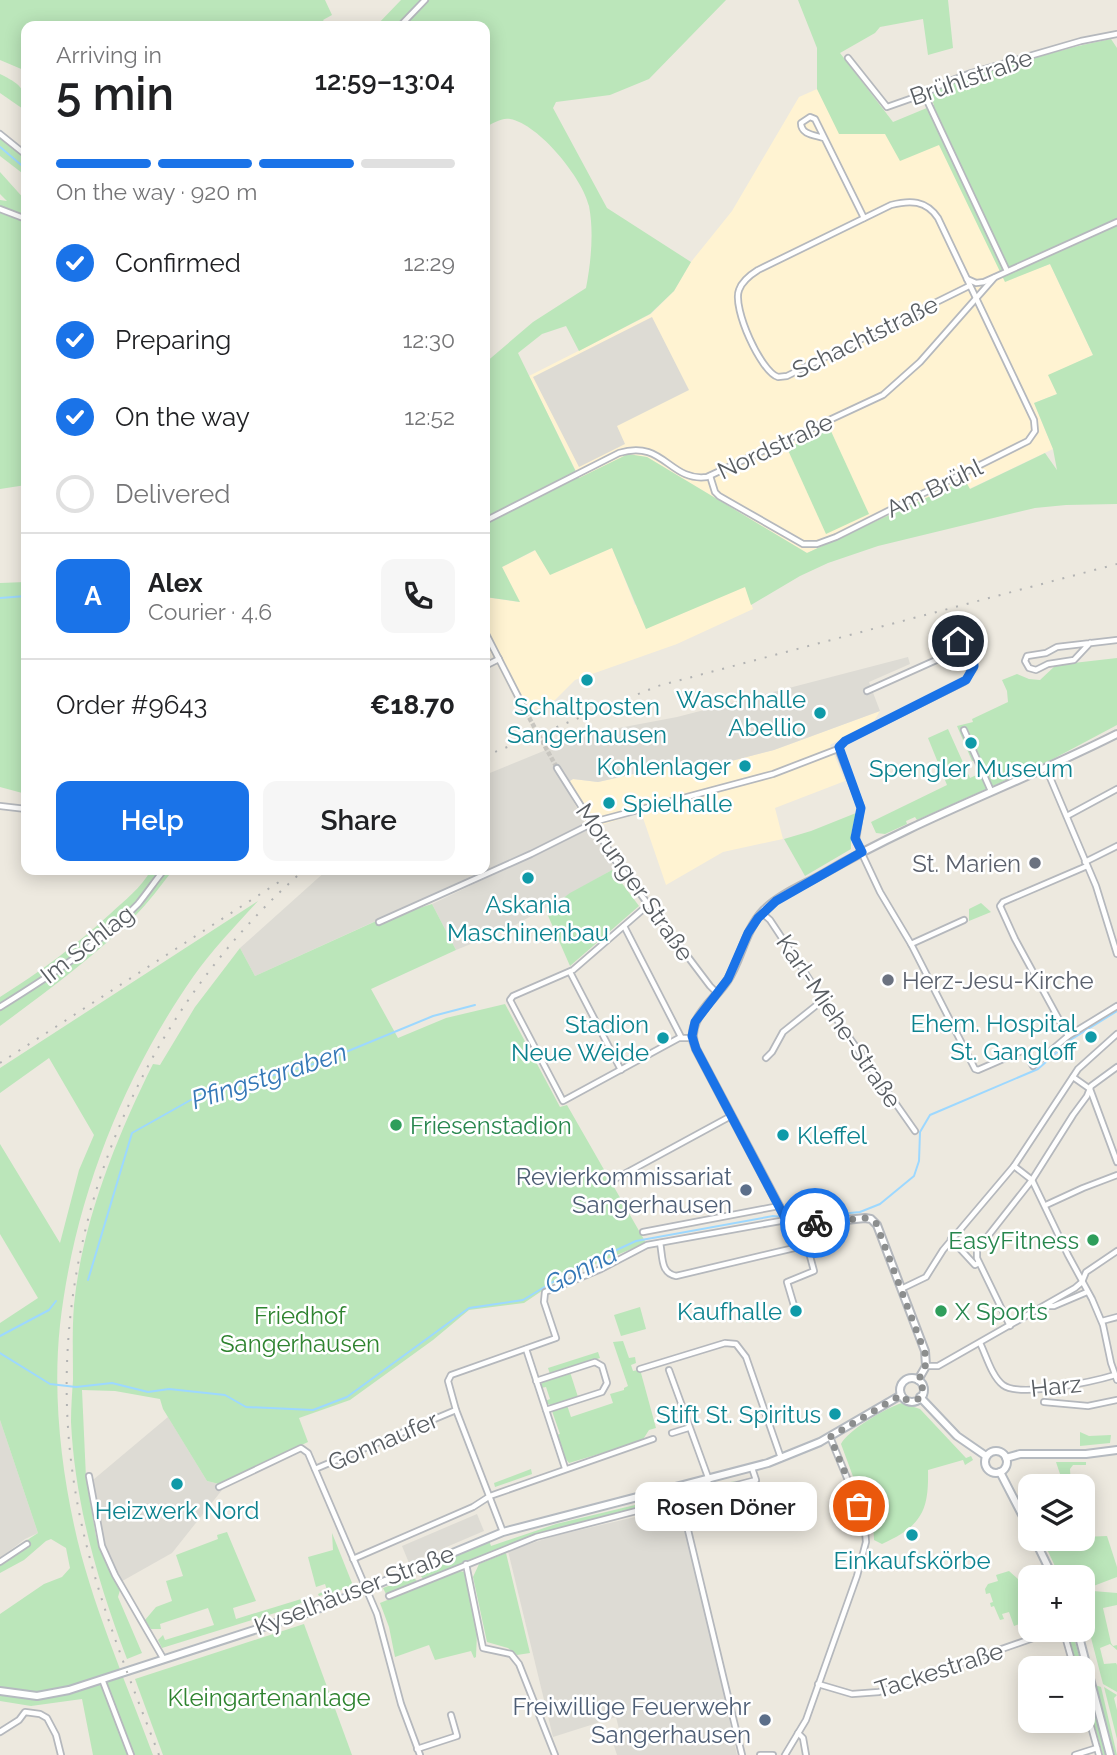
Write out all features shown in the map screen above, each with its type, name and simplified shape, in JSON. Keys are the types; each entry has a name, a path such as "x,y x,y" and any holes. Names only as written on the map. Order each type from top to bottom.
{"main road":[{"path":"918,1380 926,1366 925,1352 880,1231 871,1219 792,1224 783,1214 692,1038 696,1020 728,979 748,933 762,912 776,901 862,852 1117,734"},
{"path":"912,1378 918,1380 923,1387 920,1397 910,1401 901,1395 900,1388 904,1381 912,1378"},
{"name":"Kyselhäuser Straße","path":"0,1691 37,1696 66,1691 313,1611 503,1532 752,1468 830,1437 901,1395"},
{"path":"920,1397 957,1436 986,1456"},
{"path":"996,1450 1006,1458 1006,1466 1000,1472 993,1473 986,1468 984,1462 986,1456 996,1450"},
{"path":"1006,1458 1020,1454 1086,1454 1117,1450"},
{"path":"1000,1472 1018,1507"},
{"path":"1095,1706 1110,1755"}],"street":[{"path":"405,21 425,0"},
{"name":"Brühlstraße","path":"848,58 887,107 971,73 1081,41 1116,35"},
{"path":"924,94 1007,271"},
{"path":"824,138 805,132 801,123 810,117 815,119 864,218"},
{"path":"0,134 21,151"},
{"name":"Schachtstraße","path":"969,286 787,376 778,377 772,376 766,370 737,310 739,290 758,270 903,202 924,204 938,218 976,299"},
{"path":"0,209 21,217"},
{"path":"966,278 979,283 993,278 1117,222"},
{"name":"Nordstraße","path":"490,518 631,449 651,452 693,477 710,476 883,396 920,362 993,278"},
{"name":"Am Brühl","path":"710,476 719,496 799,542 814,545 836,537 1026,443 1034,435 1034,420 976,299"},
{"path":"490,872 591,823 779,772 838,749 845,741 964,682 974,666 972,645 964,640 958,641 943,657 867,691"},
{"path":"1090,643 1074,660 1048,664 1035,670 1025,663 1027,656 1048,653 1056,647 1090,643 1117,640"},
{"path":"490,642 526,712"},
{"path":"490,664 499,659"},
{"path":"964,730 991,791"},
{"path":"838,749 861,808 855,838 880,892 911,944 973,1066 978,1070 1024,1050 1033,1066 1068,1036 1117,1006"},
{"name":"Morunger Straße","path":"557,768 591,823 648,905 718,993"},
{"path":"1046,768 1096,886 1117,954"},
{"path":"1067,816 1117,789"},
{"path":"0,806 21,808"},
{"path":"1068,1036 1000,906 1117,846"},
{"name":"Im Schlag","path":"0,1007 65,965 122,919 160,875"},
{"path":"379,922 484,875"},
{"path":"648,905 570,972 510,998 563,1101 681,1037 692,1038"},
{"name":"Karl-Miehe-Straße","path":"762,912 915,1131"},
{"path":"911,944 964,920"},
{"path":"624,926 681,1037"},
{"path":"570,972 621,1070"},
{"path":"766,1058 783,1032 823,1000"},
{"path":"901,1289 923,1280 951,1239 1014,1166 1078,1069 1117,1034"},
{"path":"1010,1326 976,1252 1032,1180 1090,1089 1117,1067"},
{"path":"1073,1077 1090,1089 1117,1162"},
{"path":"615,1179 731,1116"},
{"path":"1014,1166 1032,1180 1102,1321 1116,1378"},
{"path":"1046,1205 1117,1175"},
{"path":"643,1232 783,1214"},
{"path":"783,1214 660,1243 665,1270 676,1276 807,1245"},
{"path":"795,1309 787,1282 814,1273 805,1224"},
{"path":"951,1239 975,1265 979,1263"},
{"name":"Gonnaufer","path":"315,1469 457,1410 448,1381 451,1375 556,1338 544,1302 545,1292 601,1269 645,1246 660,1243"},
{"path":"926,1366 938,1366 1047,1306 1082,1282 1086,1272 1117,1251"},
{"path":"1047,1306 1054,1306 1087,1292"},
{"path":"1102,1321 1117,1317"},
{"path":"640,1369 725,1343 736,1344 746,1357 781,1458"},
{"name":"Harz","path":"980,1343 999,1381 1008,1388 1042,1389 1116,1378"},
{"path":"526,1349 565,1468"},
{"path":"536,1381 595,1362 601,1366 607,1383 605,1389 546,1410"},
{"path":"668,1370 709,1480"},
{"path":"1044,1402 1088,1406 1117,1400"},
{"path":"457,1410 503,1532"},
{"path":"672,1433 688,1428"},
{"path":"785,1755 806,1720 857,1576 866,1542 864,1519 830,1437"},
{"name":"Kyselhäuser Straße","path":"353,1559 473,1507 490,1496 653,1439"},
{"path":"219,1486 301,1448 308,1452 380,1621 401,1704 419,1752 457,1736 451,1715"},
{"name":"Kyselhäuser Straße","path":"389,1596 536,1537 756,1480 752,1468"},
{"path":"89,1476 102,1546 115,1576 163,1658"},
{"path":"681,1501 742,1755"},
{"path":"0,1562 27,1544"},
{"path":"467,1564 483,1648 511,1654 520,1664 555,1755"},
{"name":"Tackestraße","path":"818,1684 846,1693 879,1692 1023,1642"},
{"path":"102,1679 131,1755"},
{"path":"0,1732 19,1720 25,1712 40,1714 47,1718 61,1755"},
{"path":"798,1733 803,1738 806,1755"},
{"path":"1093,1733 1099,1755"},
{"path":"1075,1755 1097,1748"},
{"path":"760,1755 773,1755"}],"shaded area":[{"path":"817,89 840,134 885,134 939,144 1005,281 1050,264 1093,355 1049,375 1057,394 1034,403 1053,449 969,489 965,481 807,553 647,457 628,455 580,479 529,376 651,314 674,291 691,262 732,211 799,97"},
{"path":"652,317 689,390 617,426 625,444 579,467 533,377"},
{"path":"612,547 635,605 746,587 753,609 677,644 575,680 555,700 523,714 490,651 490,598 519,602 502,567 536,550 562,570"},
{"path":"908,657 910,664 869,682 880,711 774,750 716,765 688,762 598,782 573,779 564,785 586,824 490,869 490,773 563,743 603,731 677,717"},
{"path":"880,711 874,721 830,745 845,781 775,808 783,839 723,852 666,885 641,812 587,830 564,785 573,779 598,782 688,762 716,765 774,750"},
{"path":"587,830 612,862 612,870 510,928 456,950 432,904"},
{"path":"321,875 477,875 255,976 240,948"},
{"path":"168,1417 207,1481 219,1484 222,1490 172,1553 117,1584 99,1547 87,1485"},
{"path":"0,1420 38,1533 25,1539 0,1558"},
{"path":"678,1507 707,1617 737,1755 617,1755 614,1746 621,1737 616,1717 553,1737 508,1551 554,1536"},
{"path":"477,1514 484,1531 409,1563 402,1546"}],"green space":[{"path":"0,0 325,0 332,15 324,21 21,21 21,69 0,60"},
{"path":"401,0 726,0 649,79 610,95 556,102 553,108 607,208 691,262 674,291 650,314 579,351 566,326 542,334 518,353 579,478 628,454 647,457 807,553 965,480 970,489 1045,453 1057,470 1053,449 1034,403 1057,394 1048,375 1093,355 1050,264 1005,282 939,145 900,161 885,134 839,134 817,89 817,48 798,0 948,0 953,48 928,55 923,19 880,27 875,33 840,53 893,122 934,105 930,95 961,80 1111,39 1117,48 1117,504 1035,508 878,546 800,576 751,605 745,587 646,629 612,548 550,575 535,550 502,567 520,602 490,598 490,359 533,322 586,288 591,247 591,216 585,195 569,168 534,131 510,119 490,125 490,21 381,21"},
{"path":"0,74 21,89 21,108 0,93"},
{"path":"0,138 21,155 21,172 0,156"},
{"path":"0,172 21,195 21,486 0,489 0,200 7,201 0,194"},
{"path":"830,429 869,514 826,534 787,448"},
{"path":"21,582 21,793 0,787 0,583"},
{"path":"1117,658 1117,725 1053,759 917,820 915,817 906,821 907,824 885,834 876,833 871,822 947,785 928,738 948,729 970,778 981,773 975,760 972,761 957,726 973,722 972,719 1008,702 1002,680 1017,674 1040,680 1056,665"},
{"path":"856,813 851,849 805,876 784,839"},
{"path":"612,870 639,906 570,966 546,911 570,893"},
{"path":"148,875 169,875 145,905 103,946 0,1026 0,997 84,937"},
{"path":"258,901 193,977 144,1057 105,1143 77,1233 67,1279 60,1325 57,1375 59,1425 69,1500 89,1582 153,1755 93,1755 82,1699 31,1706 0,1701 0,1614 44,1584 62,1577 70,1568 66,1548 51,1539 24,1560 0,1573 0,1558 38,1533 0,1420 0,1323 38,1298 0,1234 0,1144 60,1243 79,1170 94,1135 49,1058 0,1093 0,1068"},
{"path":"981,903 991,912 969,921 969,909"},
{"name":"Friedhof Sangerhausen","path":"432,904 456,950 371,989 398,1038 446,1018 505,1004 560,1107 567,1105 646,1243 561,1278 524,1303 469,1310 433,1340 350,1400 299,1418 308,1442 219,1484 207,1481 163,1409 160,1399 115,1391 82,1390 86,1478 96,1536 103,1557 120,1590 118,1597 142,1653 127,1659 90,1543 77,1483 71,1422 73,1314 78,1274 93,1212 126,1121 153,1064 160,1065 195,1007 240,948 255,976 374,922"},
{"path":"760,1306 764,1317 746,1323 743,1314 747,1309"},
{"path":"640,1307 646,1329 621,1336 614,1315"},
{"path":"623,1341 629,1358 635,1357 636,1363 631,1365 633,1371 638,1370 641,1373 656,1428 649,1430 642,1441 569,1463 562,1454 556,1435 560,1434 552,1411 567,1405 571,1417 613,1403 610,1394 628,1386 613,1342"},
{"path":"598,1352 600,1358 550,1374 548,1368"},
{"path":"570,1372 578,1397 554,1406 548,1404 545,1401 550,1399 546,1387 541,1388 542,1382"},
{"path":"902,1403 920,1409 966,1458 971,1456 973,1460 965,1465 963,1460 928,1470 927,1497 920,1516 906,1531 882,1544 874,1540 873,1521 868,1517 841,1444 868,1420"},
{"path":"1080,1432 1089,1436 1111,1435 1110,1443 1080,1446"},
{"path":"1056,1462 1086,1462 1086,1465 1073,1465 1070,1474 1060,1474"},
{"path":"531,1469 532,1474 495,1487 494,1483"},
{"path":"739,1480 531,1536 423,1579 421,1576 429,1567 489,1540 491,1546 556,1524"},
{"path":"227,1532 256,1601 233,1608 236,1619 311,1598 291,1608 162,1648 158,1640 163,1635 165,1640 214,1625 208,1608 160,1624 161,1629 151,1629 145,1620 156,1607 172,1601 166,1581 183,1576 176,1555 218,1539 217,1535"},
{"path":"332,1533 352,1583 349,1588 319,1596 318,1594 327,1590 325,1584 316,1587 308,1557 333,1550"},
{"path":"1095,1536 1107,1536 1117,1567 1117,1577 1095,1585 1095,1565 1054,1565 1048,1551 1095,1551"},
{"path":"506,1553 530,1653 517,1655 508,1648 487,1642 473,1577 479,1564"},
{"path":"458,1571 466,1572 477,1632 476,1657 474,1658 471,1651 435,1660 429,1645 395,1657 389,1627 380,1603"},
{"path":"1009,1571 1018,1579 1018,1625 1014,1626 1009,1612 1002,1614 1004,1619 1000,1620 994,1606 991,1607 990,1603 993,1602 990,1593 986,1594 985,1589 988,1584 998,1581 996,1575"},
{"path":"413,1577 417,1581 386,1594 383,1588"},
{"path":"1095,1591 1117,1593 1117,1605 1103,1608 1111,1643 1113,1646 1117,1645 1117,1650 1110,1644 1100,1648 1104,1664 1117,1665 1117,1692 1103,1684 1092,1642 1095,1642"},
{"name":"Kleingartenanlage","path":"304,1624 352,1755 163,1755 135,1679"},
{"path":"1070,1642 1075,1642 1079,1656 1074,1656"},
{"path":"1095,1685 1101,1687 1115,1755"},
{"path":"1104,1687 1117,1695 1114,1698 1117,1710 1117,1739"},
{"path":"1095,1710 1107,1755 1103,1755 1095,1727"}],"waterway":[{"path":"0,147 21,165"},
{"path":"0,598 21,596"},
{"name":"Pfingstgraben","path":"88,1280 132,1133 196,1097 324,1061 433,1016 475,1005"},
{"name":"Gonna","path":"788,1217 860,1212 880,1204 914,1176 919,1161 920,1132 930,1115 1038,1069 1072,1039 1117,1011"},
{"name":"Gonna","path":"0,1353 50,1384 76,1387 112,1383 148,1392 169,1389 225,1395 246,1407 313,1410 347,1397 469,1308 523,1300 571,1271 636,1241 773,1216 783,1217"},
{"name":"Pfingstgraben","path":"0,1336 49,1310 56,1301"}],"tunnel":[{"path":"526,712 557,768"}],"railway":[{"path":"490,754 658,686 1117,564"},
{"path":"159,1755 109,1621 80,1518 74,1483 67,1397 71,1312 86,1228 111,1147 146,1070 190,997 243,930 299,875"},
{"path":"0,1063 282,880"}],"way so far":[{"path":"815,1223 865,1218 876,1223 926,1356 925,1369 918,1380 923,1389 922,1396 915,1401 908,1401 901,1395 830,1437 859,1506"}],"place":[{"name":"Schaltposten Sangerhausen","path":"587,680"},
{"name":"Waschhalle Abellio","path":"820,713"},
{"name":"Spengler Museum","path":"971,743"},
{"name":"Kohlenlager","path":"745,766"},
{"name":"Spielhalle","path":"609,803"},
{"name":"St. Marien","path":"1035,863"},
{"name":"Askania Maschinenbau","path":"528,878"},
{"name":"Herz-Jesu-Kirche","path":"888,980"},
{"name":"Ehem. Hospital St. Gangloff","path":"1091,1037"},
{"name":"Stadion Neue Weide","path":"663,1038"},
{"name":"Friesenstadion","path":"396,1125"},
{"name":"Kleffel","path":"783,1135"},
{"name":"Revierkommissariat Sangerhausen","path":"746,1190"},
{"name":"EasyFitness","path":"1093,1240"},
{"name":"Kaufhalle","path":"796,1311"},
{"name":"X Sports","path":"941,1311"},
{"name":"Stift St. Spiritus","path":"835,1414"},
{"name":"Heizwerk Nord","path":"177,1484"},
{"name":"Rosen Döner","path":"859,1506"},
{"name":"Einkaufskörbe","path":"912,1535"},
{"name":"Freiwillige Feuerwehr Sangerhausen","path":"765,1720"}],"route":[{"path":"815,1223 799,1225 786,1220 696,1049 692,1039 693,1028 696,1020 728,979 748,933 762,912 776,901 862,852 855,838 861,808 838,749 841,743 966,680 974,666 972,645 969,641 958,641"}]}
